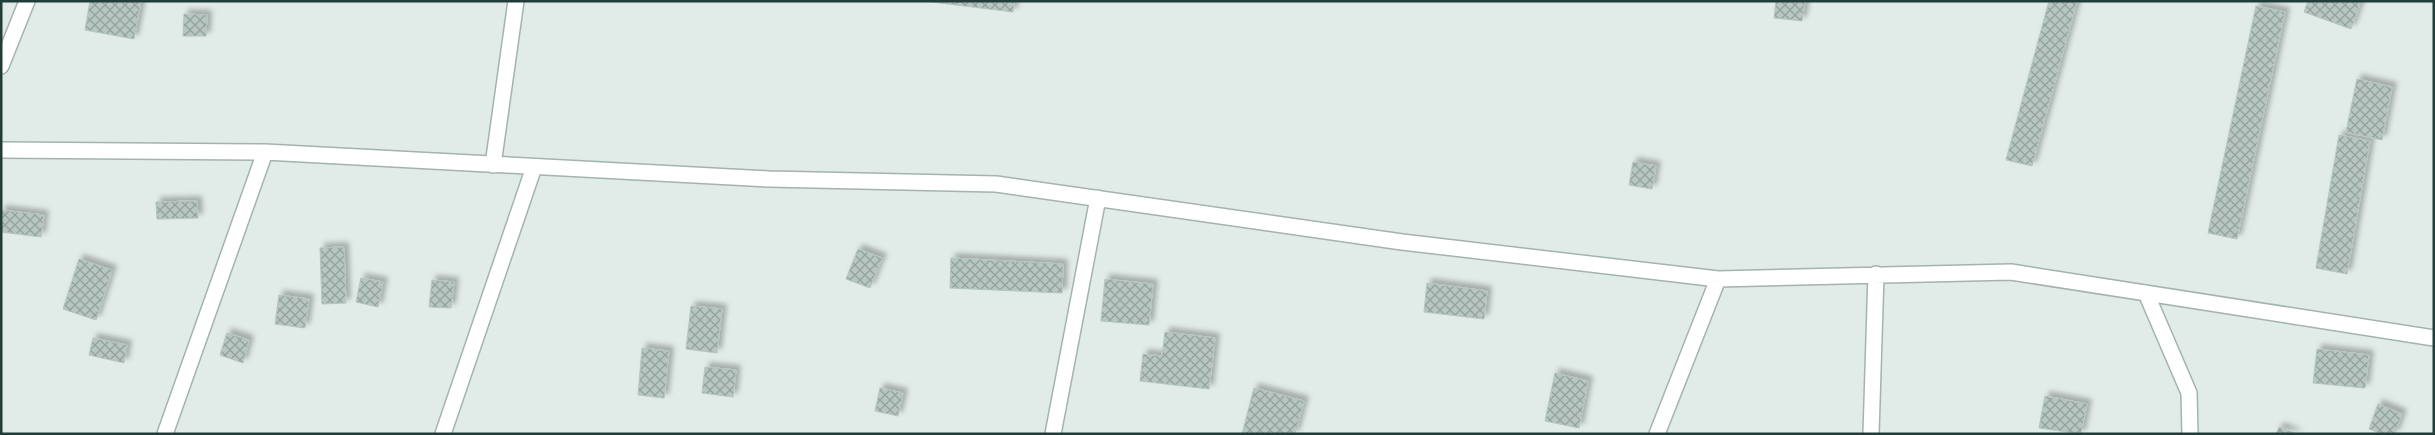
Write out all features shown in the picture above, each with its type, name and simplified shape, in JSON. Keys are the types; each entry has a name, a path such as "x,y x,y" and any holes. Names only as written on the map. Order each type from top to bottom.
{"street":[{"path":"1,66 27,1"},
{"path":"493,165 516,1"},
{"path":"1,150 265,152 769,178 996,184 1402,242 1718,279 2011,272 2434,338"},
{"path":"165,434 265,152"},
{"path":"443,434 534,167"},
{"path":"1053,434 1098,198"},
{"path":"1871,434 1876,274"},
{"path":"1657,434 1718,279"},
{"path":"2146,293 2189,393 2190,434"}],"building":[{"path":"90,1 141,1 134,39 85,30"},
{"path":"924,1 1014,1 1013,12"},
{"path":"1776,1 1805,1 1802,21 1774,18"},
{"path":"2049,1 2077,1 2032,166 2006,160"},
{"path":"2308,1 2361,1 2351,29 2304,12"},
{"path":"2256,6 2285,12 2237,239 2208,233"},
{"path":"184,14 207,15 206,36 183,36"},
{"path":"2357,79 2392,87 2382,140 2346,132"},
{"path":"2339,135 2370,141 2347,274 2316,268"},
{"path":"1633,162 1656,166 1652,189 1629,185"},
{"path":"197,201 198,218 157,219 156,202"},
{"path":"1,210 44,215 41,237 1,232"},
{"path":"344,247 346,303 322,304 320,248"},
{"path":"858,249 882,258 870,288 846,279"},
{"path":"951,258 1063,264 1062,293 950,288"},
{"path":"79,259 112,270 96,320 63,309"},
{"path":"361,278 383,282 378,307 356,302"},
{"path":"1105,279 1153,284 1149,325 1101,321"},
{"path":"432,280 454,282 451,308 429,307"},
{"path":"1427,283 1487,291 1484,319 1424,312"},
{"path":"279,295 309,299 305,328 275,324"},
{"path":"691,306 722,309 717,353 686,349"},
{"path":"1165,332 1215,338 1209,389 1140,381 1143,354 1162,356"},
{"path":"227,333 249,340 243,363 220,355"},
{"path":"93,338 127,345 124,363 89,355"},
{"path":"642,348 669,351 664,398 638,395"},
{"path":"2317,349 2369,355 2365,388 2313,383"},
{"path":"705,367 736,370 733,397 702,393"},
{"path":"1555,373 1588,381 1579,428 1545,421"},
{"path":"880,388 903,393 898,416 875,411"},
{"path":"1254,388 1304,401 1295,434 1242,434"},
{"path":"2045,396 2087,404 2081,434 2039,428"},
{"path":"2378,404 2402,414 2395,434 2382,434 2369,429"},
{"path":"2279,427 2297,434 2276,434"}]}
